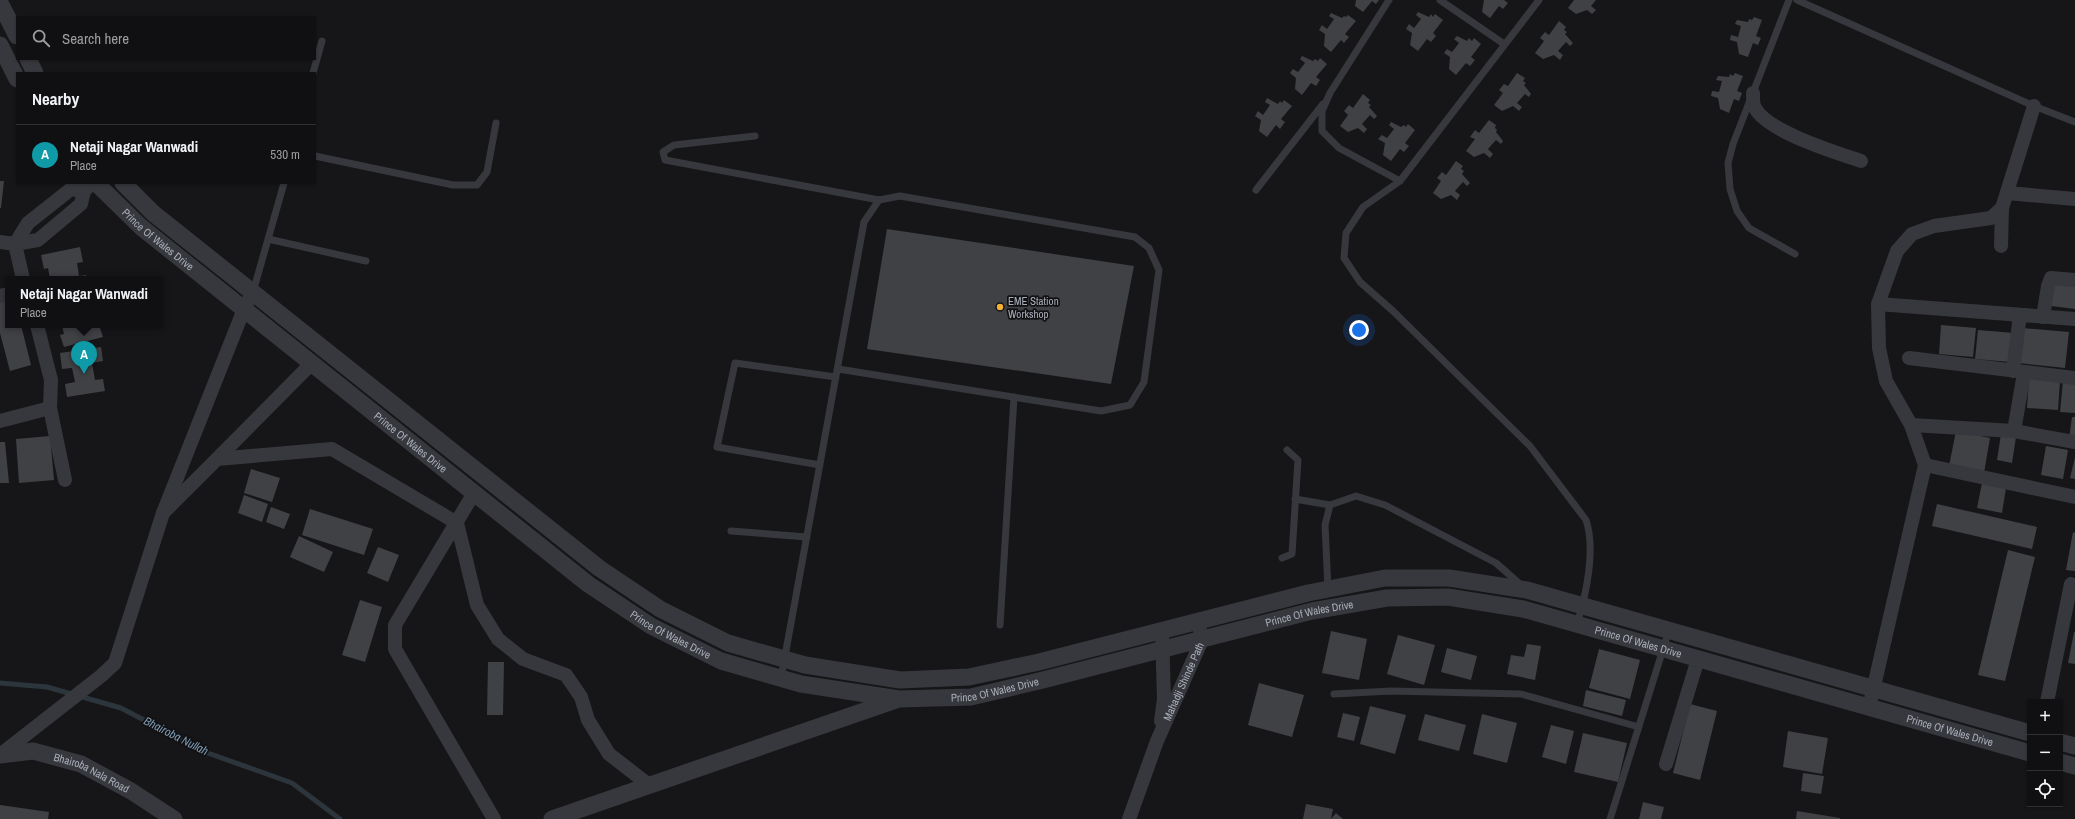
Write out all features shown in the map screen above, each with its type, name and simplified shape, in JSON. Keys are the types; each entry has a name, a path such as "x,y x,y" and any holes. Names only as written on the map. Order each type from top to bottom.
{"street":[{"path":"0,3 16,34"},
{"path":"0,45 16,77"},
{"path":"29,60 35,72"},
{"path":"1752,93 1754,108 1771,124 1821,148 1861,160"},
{"path":"2001,246 2002,208 2034,106"},
{"name":"Prince Of Wales Drive","path":"124,184 153,213 599,568 660,609 728,643 785,660 805,665 900,680 969,677 1039,662 1328,589 1385,578 1449,578 1527,590 2027,732"},
{"path":"0,242 15,244 38,240 81,204 91,186"},
{"path":"22,276 15,244 28,223 71,189 91,186"},
{"name":"Prince Of Wales Drive","path":"91,186 588,584 651,626 721,661 801,684 899,699 971,697 1164,650 1312,611 1387,598 1448,598 1523,609 2027,752"},
{"path":"2007,192 2075,199"},
{"path":"1869,708 1925,465 1912,425 1886,381 1879,348 1878,304 1897,251 1912,234 1934,226 1991,218 2002,208"},
{"path":"2043,317 2048,286 2052,278 2075,280"},
{"path":"0,755 101,676 115,663 163,513 244,308 253,292"},
{"path":"1878,304 2075,319"},
{"path":"2014,431 2019,372 2020,315"},
{"path":"38,328 51,380 50,408 65,480"},
{"path":"1909,358 2075,378"},
{"path":"163,513 312,363"},
{"path":"0,421 50,408"},
{"path":"1912,425 2014,431 2075,442"},
{"path":"217,459 332,450 457,523 477,606 498,639 523,659 566,675 581,697 588,720 609,754 649,786"},
{"path":"1925,465 2075,497"},
{"path":"474,493 395,625 394,649 494,819"},
{"path":"2048,699 2070,584"},
{"name":"Mahadji Shinde Path","path":"1129,819 1158,741 1202,640 1198,621"},
{"name":"Mahadji Shinde Path","path":"1158,741 1164,699 1164,650 1162,630"},
{"path":"1666,764 1698,659"},
{"path":"552,819 899,699 900,680"},
{"path":"2063,743 2075,746"},
{"name":"Bhairoba Nala Road","path":"0,755 33,751 82,764 131,791 174,819"},
{"path":"2063,763 2075,766"}],"lane":[{"path":"1256,190 1328,97 1389,0"},
{"path":"1440,0 1504,44"},
{"path":"1539,0 1400,181 1363,207 1346,233 1344,258 1360,282 1393,311 1530,446 1586,520 1591,542 1582,606 1577,624"},
{"path":"1789,0 1752,93 1733,144 1728,163 1730,189 1737,211 1750,228 1795,254"},
{"path":"1797,0 2034,106 2075,122"},
{"path":"313,72 322,41"},
{"path":"1328,97 1322,111 1322,131 1339,148 1400,181"},
{"path":"316,156 453,185 477,184 487,172 496,124"},
{"path":"755,136 674,145 663,152 666,160 879,200 900,196 1135,237 1149,248 1159,270 1144,382 1130,405 1101,411 838,369"},
{"path":"253,292 284,184"},
{"path":"781,678 864,222 879,200"},
{"path":"268,239 366,262"},
{"path":"820,465 717,447 735,363 836,377"},
{"path":"1000,625 1014,397"},
{"path":"1282,558 1292,554 1298,460 1287,450"},
{"path":"1295,499 1330,504 1356,496 1385,505 1496,563 1527,590"},
{"path":"1328,589 1325,525 1330,504"},
{"path":"731,531 807,537"},
{"path":"1610,819 1669,630"},
{"path":"1334,694 1391,691 1521,694 1639,727"}],"building":[{"path":"1356,0 1379,0 1376,4 1372,1 1363,12 1355,6"},
{"path":"1484,0 1504,0 1508,3 1503,9 1499,6 1490,18 1482,12"},
{"path":"1574,0 1596,0 1591,6 1596,10 1592,14 1587,10 1576,14 1568,8"},
{"path":"1418,12 1429,17 1431,14 1433,17 1435,14 1443,20 1433,33 1436,36 1431,42 1427,39 1418,51 1410,45 1412,33 1406,29 1409,24 1414,28 1421,19 1416,15"},
{"path":"1331,13 1342,18 1348,15 1356,21 1345,34 1349,37 1344,43 1341,40 1331,52 1324,46 1325,34 1319,30 1322,25 1327,29 1334,19 1329,16"},
{"path":"1754,17 1762,20 1756,36 1761,38 1758,45 1753,43 1748,57 1739,54 1737,42 1730,40 1731,35 1738,37 1741,26 1735,24 1737,20 1748,22 1749,19 1752,20"},
{"path":"1559,21 1566,27 1564,30 1567,32 1565,34 1573,43 1570,46 1566,42 1558,51 1563,55 1560,60 1554,55 1543,59 1535,53 1544,41 1540,38 1545,32 1549,35"},
{"path":"1457,36 1467,41 1469,38 1472,41 1474,38 1481,44 1471,57 1475,60 1470,66 1466,63 1456,75 1449,69 1450,57 1444,53 1447,49 1452,52 1459,43 1454,39"},
{"path":"1302,56 1313,61 1315,59 1318,61 1320,58 1327,64 1316,77 1320,80 1316,86 1311,83 1302,95 1295,89 1296,78 1290,73 1293,69 1298,72 1305,63 1300,59"},
{"path":"1517,73 1525,78 1523,81 1526,83 1524,85 1531,94 1529,97 1525,94 1517,103 1522,107 1519,111 1513,106 1502,111 1494,105 1503,93 1499,90 1504,84 1508,86"},
{"path":"1735,73 1743,76 1737,91 1742,93 1739,101 1734,99 1729,113 1720,109 1718,98 1711,96 1712,91 1719,92 1722,81 1716,80 1718,76 1729,77 1730,74 1733,76"},
{"path":"1363,94 1370,100 1368,103 1371,105 1369,107 1377,116 1374,119 1370,115 1362,124 1367,129 1364,133 1358,128 1348,132 1340,126 1348,115 1344,111 1349,105 1353,108"},
{"path":"1267,98 1278,104 1280,101 1282,103 1284,100 1292,106 1281,119 1285,122 1280,129 1276,125 1267,137 1259,131 1261,120 1255,116 1258,111 1263,115 1270,105 1265,102"},
{"path":"1489,120 1496,125 1496,132 1503,141 1501,144 1496,140 1488,149 1493,154 1490,158 1484,153 1474,157 1466,151 1475,139 1470,137 1475,130 1479,133"},
{"path":"1391,122 1401,127 1404,125 1406,127 1408,124 1415,130 1405,143 1409,146 1404,152 1400,149 1391,161 1383,155 1385,143 1378,139 1382,135 1387,138 1394,129 1389,125"},
{"path":"1456,161 1463,166 1461,169 1464,171 1462,174 1470,183 1467,186 1463,182 1455,191 1460,195 1457,200 1451,195 1441,199 1433,193 1441,181 1437,178 1442,172 1446,175"},
{"path":"0,181 4,181 1,208 0,208"},
{"name":"EME Station Workshop","path":"887,229 1134,266 1111,384 867,349"},
{"path":"80,247 83,262 77,263 79,276 49,276 48,268 44,269 41,255"},
{"path":"2055,280 2075,284 2075,309 2051,306"},
{"path":"5,300 5,328 22,328 31,365 10,371 0,333 0,301"},
{"path":"1941,325 1976,328 1973,357 1939,354"},
{"path":"63,328 100,328 103,337 64,347 60,335 64,334"},
{"path":"2022,328 2069,332 2065,368 2019,363"},
{"path":"1978,330 2014,333 2011,362 1975,359"},
{"path":"101,347 103,361 92,363 95,380 103,379 105,391 67,397 65,384 75,382 72,368 62,369 60,353"},
{"path":"2029,379 2060,381 2058,410 2027,408"},
{"path":"2063,381 2075,382 2075,413 2060,412"},
{"path":"2072,417 2075,417 2075,440 2069,439"},
{"path":"1956,431 1990,438 1984,473 1949,466"},
{"path":"2001,434 2016,437 2012,463 1997,460"},
{"path":"50,436 54,480 19,483 16,439"},
{"path":"0,442 5,442 9,483 0,483"},
{"path":"2046,446 2068,450 2063,479 2041,475"},
{"path":"2075,457 2075,479 2070,478"},
{"path":"251,469 280,478 272,502 244,493"},
{"path":"1982,483 2006,488 2002,513 1977,508"},
{"path":"244,495 268,504 262,522 238,513"},
{"path":"1937,504 2037,527 2032,549 1932,526"},
{"path":"271,507 290,514 284,529 266,522"},
{"path":"310,509 373,529 364,555 302,535"},
{"path":"2073,532 2075,533 2075,571 2066,570"},
{"path":"299,536 333,552 324,572 290,557"},
{"path":"378,547 399,555 388,582 367,573"},
{"path":"2008,550 2035,557 2005,681 1978,675"},
{"path":"360,600 382,607 365,662 342,655"},
{"path":"1331,631 1367,639 1359,680 1322,673"},
{"path":"2075,632 2075,664 2068,663"},
{"path":"1398,635 1435,645 1424,685 1387,674"},
{"path":"1527,644 1541,646 1535,680 1507,674 1511,655 1524,657"},
{"path":"1447,648 1477,656 1471,680 1441,672"},
{"path":"1599,649 1640,660 1630,699 1589,688"},
{"path":"488,662 504,662 503,715 487,715"},
{"path":"1259,683 1304,695 1292,737 1248,725"},
{"path":"1586,690 1626,700 1622,716 1583,706"},
{"path":"1690,704 1717,711 1700,780 1673,773"},
{"path":"1370,706 1406,715 1395,754 1360,744"},
{"path":"1343,713 1360,717 1354,741 1337,737"},
{"path":"1425,714 1466,725 1459,751 1418,740"},
{"path":"1482,714 1517,723 1507,763 1473,754"},
{"path":"1551,725 1574,731 1566,764 1542,757"},
{"path":"1788,731 1828,738 1822,774 1783,767"},
{"path":"1583,733 1627,743 1618,782 1574,772"},
{"path":"1803,773 1824,776 1821,794 1801,791"},
{"path":"1643,802 1664,807 1661,819 1639,819"},
{"path":"1306,804 1333,809 1331,819 1303,819"},
{"path":"0,805 49,812 48,819 0,819"},
{"path":"1797,811 1840,818 1840,819 1796,819"},
{"path":"1336,813 1343,819 1331,819"}],"waterway":[{"name":"Bhairoba Nullah","path":"0,683 47,687 121,708 205,752 292,783 340,819"}],"place":[{"name":"EME Station Workshop","path":"1000,307"},
{"name":"Netaji Nagar Wanwadi","path":"84,374"}]}
